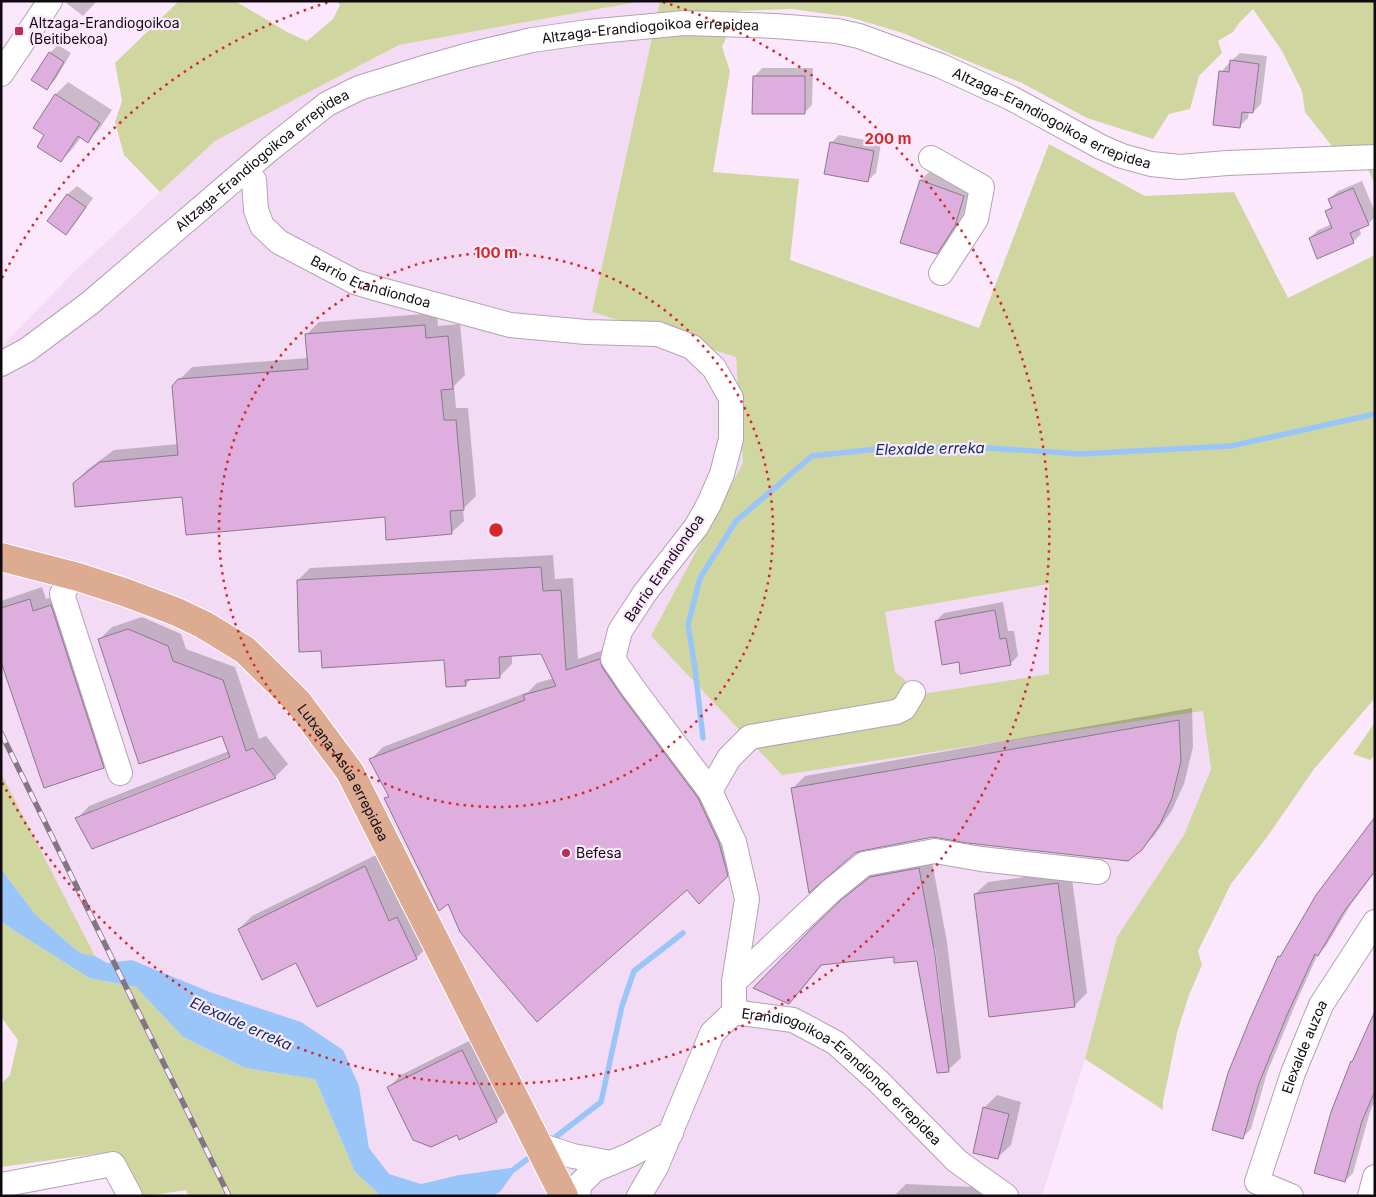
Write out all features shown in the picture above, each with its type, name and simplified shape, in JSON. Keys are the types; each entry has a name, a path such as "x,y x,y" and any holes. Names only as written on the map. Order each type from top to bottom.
{"main road":[{"name":"Lutxana-Asua errepidea","path":"1,557 74,576 124,592 177,612 204,625 244,650 298,702 350,772 564,1196"}],"street":[{"path":"1,74 50,1"},
{"name":"Altzaga-Erandiogoikoa errepidea","path":"1,364 27,350 90,303 270,149 327,104 359,88 461,57 532,40 588,32 692,23 793,27 837,31 859,36 941,66 1011,98 1122,156 1151,164 1180,167 1227,163 1375,157"},
{"path":"931,158 982,187 976,219 941,273"},
{"name":"Barrio Erandiondoa","path":"246,170 254,180 256,210 262,226 279,242 355,282 378,290 510,325 586,332 658,334 692,347 714,368 731,398 731,439 722,474 709,504 696,527 644,594 620,631 613,659 710,791 734,842 747,899 734,982 734,1012"},
{"path":"74,576 62,594 120,773"},
{"path":"710,791 729,758 750,737 896,712 904,708 913,693"},
{"path":"734,982 832,890 864,864 935,851 981,860 1098,872"},
{"name":"Elexalde auzoa","path":"1292,1196 1257,1182 1294,1073 1321,1005 1375,922"},
{"name":"Erandiogoikoa-Erandiondo errepidea","path":"639,1196 656,1167 712,1033 734,1012 793,1020 836,1043 878,1081 957,1161 1006,1196"},
{"path":"578,1196 579,1185 594,1170 630,1155 671,1133"},
{"path":"538,1145 574,1156 611,1163"},
{"path":"1,1185 113,1164 130,1196"},
{"path":"1370,1196 1375,1177"}],"shaded area":[{"path":"643,1 660,1 592,312 736,357 743,463 651,636 782,775 1203,711 1211,768 1184,835 1117,937 1085,1059 1042,1196 493,1196 500,1192 518,1167 459,1175 421,1184 389,1174 369,1148 359,1086 210,992 132,960 107,963 95,956 1,773 1,347 76,270 215,141 399,45"},
{"path":"1049,584 1049,674 922,694 895,672 885,612"}],"green space":[{"path":"179,1 235,1 287,32 307,41 333,19 340,5 337,1 643,1 399,45 215,141 160,192 124,155 115,122 122,101 115,63"},
{"path":"660,1 1375,1 1375,185 1358,147 1335,150 1305,112 1302,91 1282,51 1253,9 1233,32 1218,41 1222,53 1199,76 1190,109 1169,114 1153,139 1087,118 1022,83 903,33 849,17 792,9 738,11 722,47 730,71 713,172 799,179 790,260 979,328 1049,144 1145,196 1234,192 1288,298 1375,255 1375,698 1314,769 1267,837 1231,884 1198,951 1202,965 1189,995 1177,1033 1163,1110 1085,1059 1117,937 1184,835 1211,769 1203,711 782,775 651,636 743,463 736,357 592,312","holes":["1049,584 1049,674 922,694 895,672 885,612"]},
{"path":"1375,722 1375,755 1370,760 1353,754"},
{"path":"1,773 95,956 80,953 35,914 1,869"},
{"path":"1,922 89,978 136,987 183,1037 245,1068 315,1079 355,1172 381,1196 188,1196 186,1190 138,1196 116,1151 1,1167 1,1084 10,1075 18,1040 1,1017"}],"water":[{"path":"1,869 35,914 80,953 95,956 107,963 132,960 210,992 301,1022 343,1050 359,1086 369,1148 389,1174 421,1184 459,1175 518,1167 500,1192 493,1196 381,1196 355,1172 315,1079 245,1068 183,1037 136,987 89,978 1,922"}],"building":[{"path":"49,52 64,62 47,90 31,80"},
{"path":"1230,60 1259,64 1253,113 1242,112 1240,128 1213,125 1219,71 1229,72"},
{"path":"753,76 805,76 805,114 752,114"},
{"path":"55,94 100,123 88,143 78,136 61,162 37,147 44,135 33,128"},
{"path":"830,142 874,151 868,182 824,174"},
{"path":"920,180 964,196 955,226 937,254 900,243"},
{"path":"1353,188 1369,225 1350,233 1354,243 1317,259 1309,238 1332,228 1325,211 1332,208 1328,199"},
{"path":"67,194 86,207 66,235 47,221"},
{"path":"425,325 426,338 448,336 453,389 441,390 444,420 456,420 464,510 450,511 452,534 386,540 385,517 186,535 182,497 75,507 73,483 100,462 178,455 172,386 178,379 308,369 305,334"},
{"name":"Befesa","path":"541,567 543,591 561,590 566,670 600,659 602,667 621,695 698,798 719,843 728,876 699,904 687,890 537,1022 460,932 448,904 439,911 384,798 389,797 369,759 525,700 523,695 556,686 541,654 499,657 500,678 465,680 466,686 446,687 444,660 322,668 321,651 299,652 297,580"},
{"path":"30,599 33,611 51,605 104,768 44,788 1,662 1,608"},
{"path":"995,610 1000,639 1006,638 1011,665 960,674 959,662 942,665 935,621"},
{"path":"128,629 168,646 173,661 223,680 246,751 253,748 276,778 92,849 75,818 230,757 222,736 139,764 98,639"},
{"path":"1179,720 1181,761 1172,798 1160,824 1142,850 1128,861 967,843 933,837 855,853 809,893 791,788"},
{"path":"1375,817 1375,871 1343,913 1318,956 1315,954 1259,1083 1243,1139 1212,1130 1228,1073 1278,956 1280,957 1316,895"},
{"path":"365,866 389,921 397,917 417,959 317,1007 296,963 262,980 238,929"},
{"path":"919,868 935,955 949,1072 937,1073 917,961 894,963 894,957 821,965 789,1004 753,988 841,900 870,877"},
{"path":"1058,883 1075,1007 989,1017 974,894"},
{"path":"1375,1011 1375,1091 1362,1121 1345,1182 1314,1173 1331,1112 1351,1061"},
{"path":"462,1050 497,1122 459,1140 457,1135 431,1147 413,1140 387,1087"},
{"path":"983,1107 1009,1114 998,1159 973,1153"}],"waterway":[{"name":"Elexalde erreka","path":"703,738 688,625 700,578 736,521 812,456 877,449 973,447 1080,454 1231,446 1375,414"},
{"name":"Elexalde erreka","path":"549,1142 601,1102 622,1006 634,971 683,933"},
{"name":"Elexalde erreka","path":"513,1170 534,1154"}],"railway":[{"path":"1,733 229,1196"}],"place":[{"name":"Altzaga-Erandiogoikoa (Beitibekoa)","path":"19,31"},
{"name":"Befesa","path":"566,853"}]}
